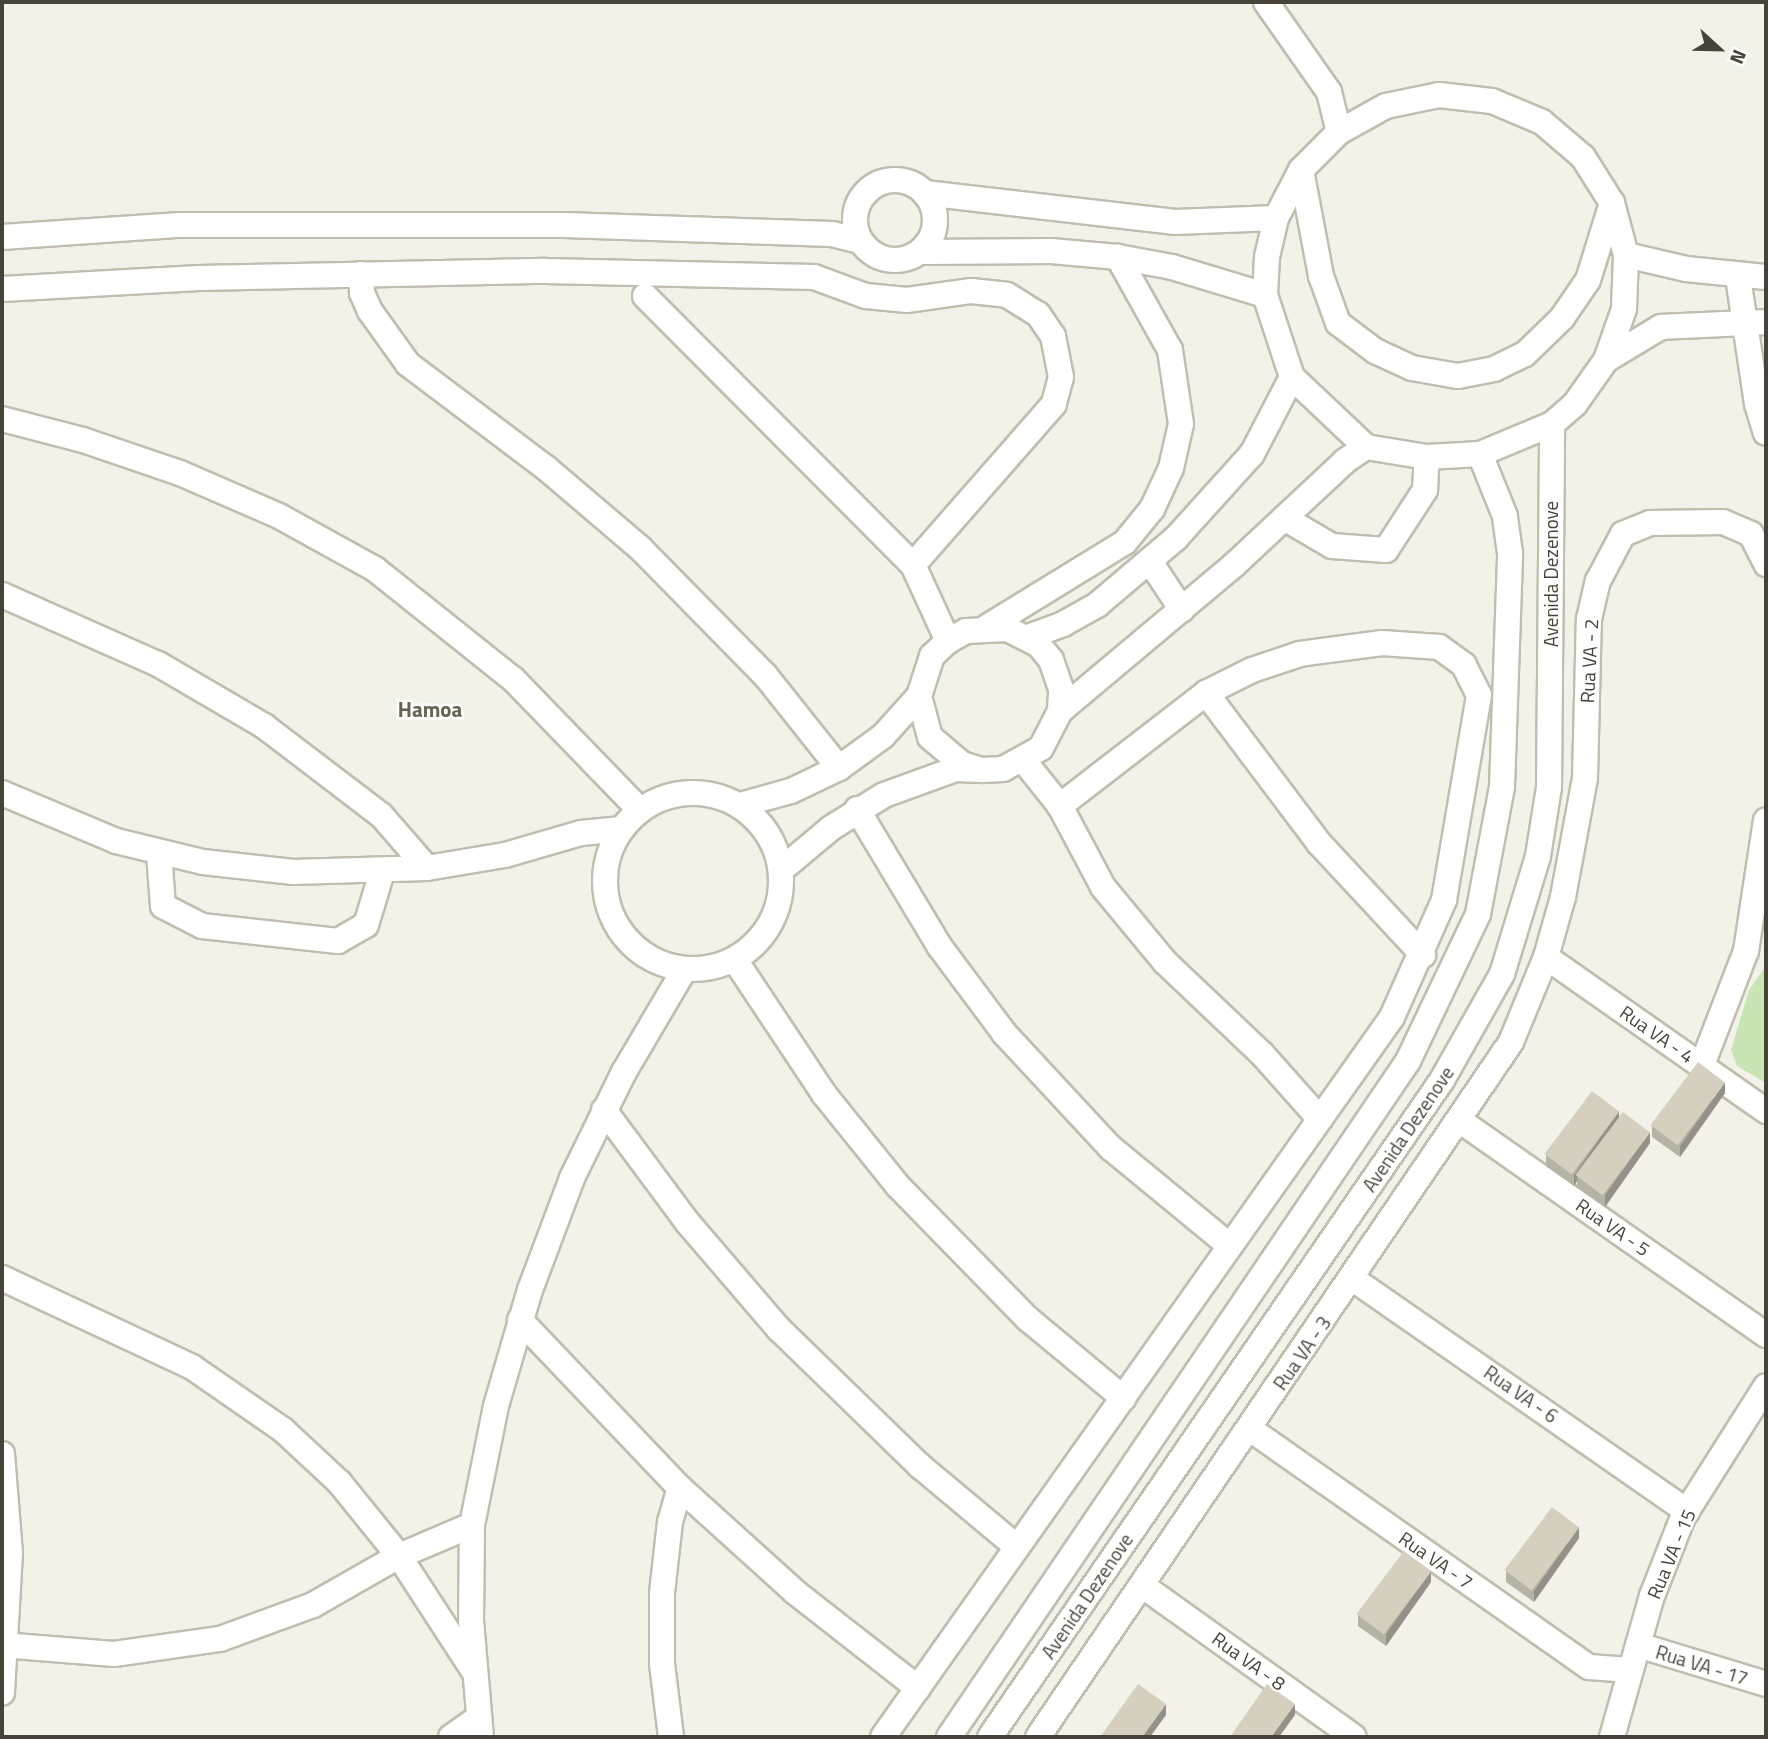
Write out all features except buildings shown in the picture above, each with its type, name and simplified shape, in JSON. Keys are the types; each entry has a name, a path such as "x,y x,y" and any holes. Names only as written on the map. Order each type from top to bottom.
{"street":[{"path":"1266,2 1329,92 1339,132"},
{"path":"1439,95 1492,101 1542,122 1583,157 1612,203 1626,255 1624,309 1606,360 1574,404 1552,424 1480,454 1427,457 1366,447 1292,377 1265,295 1267,257 1276,218 1301,170 1339,132 1399,103 1439,95"},
{"path":"1301,170 1321,276 1338,323 1375,351 1412,368 1458,376 1494,369 1525,354 1562,318 1588,280 1612,203"},
{"path":"861,241 857,207 871,188 905,181 925,193 1175,222 1276,218"},
{"path":"924,252 935,225 925,193"},
{"path":"2,237 180,225 564,225 832,234 861,241 879,257 890,259 924,252 1051,251 1118,257 1172,267 1265,295"},
{"path":"1626,255 1738,277 1766,277"},
{"path":"740,806 791,791 839,768 883,736 919,696 932,656 947,641 987,626 1117,549 1140,528 1171,468 1181,424 1170,350 1118,257"},
{"path":"617,272 626,291 645,296 914,565 947,641"},
{"path":"2,289 361,274 617,272 814,277 866,296 906,300 984,290 1018,300 1038,314 1053,335 1061,363 1054,404 914,565"},
{"path":"361,274 362,293 370,311 408,364 546,468 640,548 765,675 839,768"},
{"path":"645,296 656,291 664,274"},
{"path":"1738,277 1755,322 1766,433"},
{"path":"1606,360 1661,327 1755,322"},
{"path":"1028,637 1063,624 1097,604 1151,563 1252,454 1292,377"},
{"path":"2,419 83,440 180,473 279,516 375,569 513,679 640,810"},
{"name":"Avenida Dezenove","path":"990,1737 1442,1080 1502,974 1538,856 1549,787 1552,424"},
{"path":"781,870 858,809 937,775 1024,761 1041,748 1060,711 1182,610 1345,461 1366,447"},
{"name":"Avenida Dezenove","path":"950,1737 1408,1062 1478,914 1502,787 1510,553 1505,516 1480,454"},
{"path":"1284,518 1332,546 1386,550 1425,490 1427,457"},
{"name":"Rua VA - 2","path":"1546,957 1563,897 1584,778 1588,619 1598,581 1623,534 1650,523 1723,522 1751,534 1766,564"},
{"path":"1151,563 1182,610"},
{"path":"2,595 148,659 264,726 381,815 427,868"},
{"path":"987,626 1028,637 1051,660 1061,690 1060,711"},
{"path":"883,1737 1392,1017 1423,955 1444,900 1480,706 1476,684 1464,665 1439,648 1353,644 1276,661 1206,693 1060,806"},
{"path":"1206,693 1319,843 1423,955"},
{"path":"919,696 930,737 962,764 982,769"},
{"path":"1024,761 1060,806 1103,887 1165,962 1262,1054 1320,1119"},
{"path":"690,792 716,795 740,806 760,822 774,845 781,870 780,897 772,922 756,944 735,960 710,969 684,970 658,963 636,949 618,929 608,905 605,878 610,852 622,829 640,810 664,797 690,792"},
{"path":"2,793 116,841 159,853 293,872 383,872 427,868 505,855 589,832 622,829"},
{"path":"858,809 932,936 1004,1033 1111,1147 1230,1247"},
{"path":"1702,1065 1756,949 1766,821"},
{"path":"159,853 163,906 202,926 338,941 366,925 383,872"},
{"name":"Rua VA - 4","path":"1546,957 1766,1111"},
{"name":"Rua VA - 3","path":"1038,1737 1353,1279 1511,1042 1546,957"},
{"path":"735,960 818,1085 898,1186 1028,1319 1123,1398"},
{"path":"451,1737 479,1728 473,1670 472,1525 496,1406 520,1320 550,1233 604,1110 684,970"},
{"path":"604,1110 688,1223 788,1338 910,1458 1017,1547"},
{"name":"Rua VA - 5","path":"1459,1120 1766,1335"},
{"path":"2,1278 160,1351 254,1406 339,1482 399,1556 473,1670"},
{"name":"Rua VA - 6","path":"1353,1279 1687,1511"},
{"path":"520,1320 680,1488 795,1591 918,1688"},
{"name":"Rua VA - 15","path":"1612,1737 1652,1596 1687,1511 1766,1386"},
{"name":"Rua VA - 7","path":"1250,1429 1589,1667 1631,1670"},
{"path":"2,1460 10,1553 2,1693"},
{"path":"671,1737 662,1664 662,1593 670,1522 680,1488"},
{"path":"4,1646 114,1654 220,1639 313,1605 399,1556 472,1525"},
{"name":"Rua VA - 8","path":"1143,1586 1354,1737"},
{"name":"Rua VA - 17","path":"1638,1645 1766,1684"}],"green space":[{"path":"1766,966 1766,1083 1737,1066 1731,1050 1749,990"}],"district":[{"name":"Hamoa","path":"430,709"}]}
